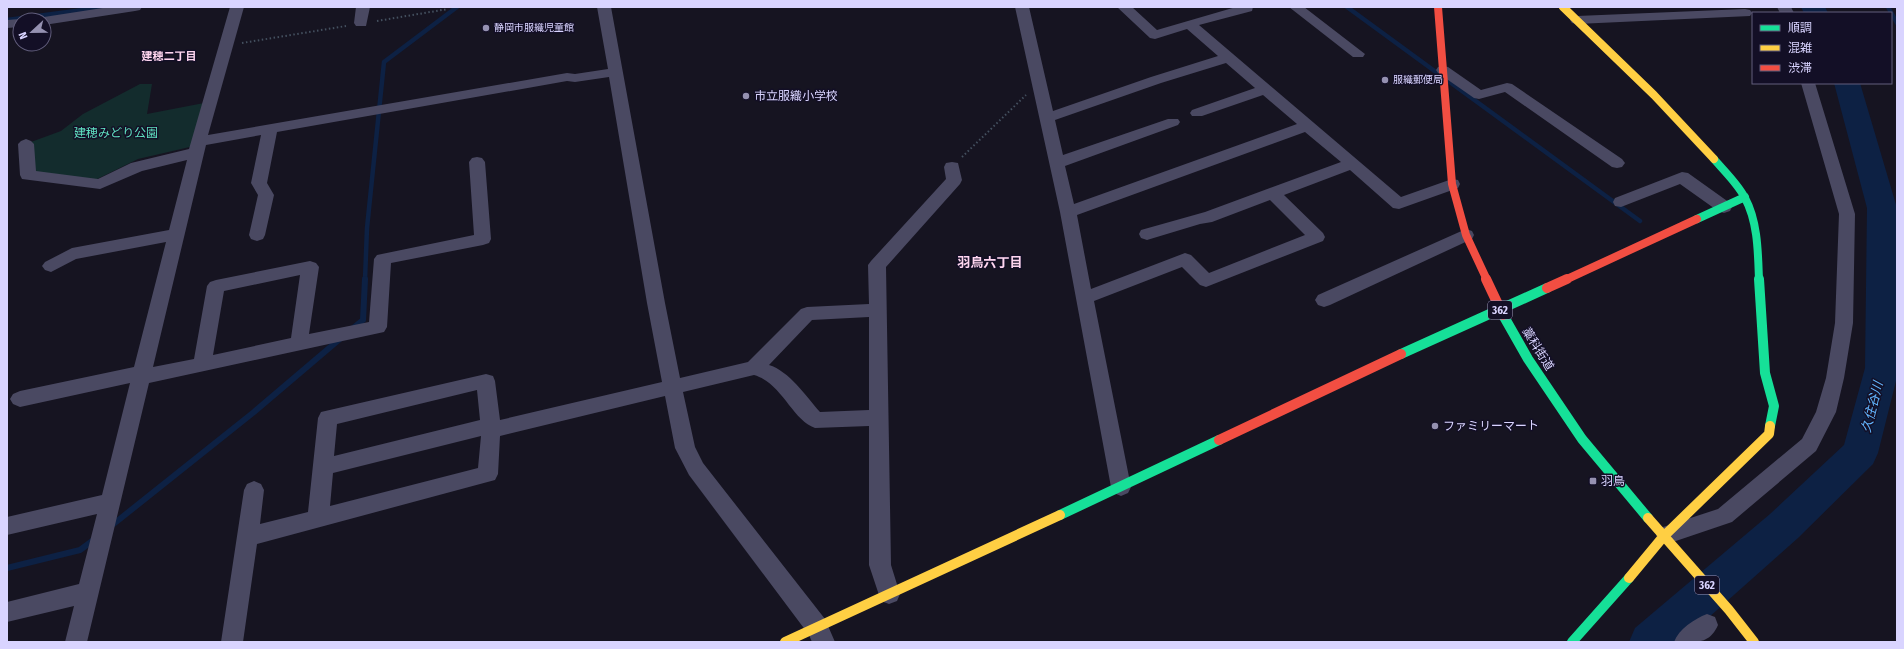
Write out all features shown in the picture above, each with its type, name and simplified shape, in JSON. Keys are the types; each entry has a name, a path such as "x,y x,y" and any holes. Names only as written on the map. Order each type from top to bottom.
{"main road":[{"name":"藁科街道","path":"1438,7 1452,184 1466,235 1500,310 1528,359 1582,439 1663,537 1729,610 1754,642"},
{"path":"1563,7 1654,95 1711,156 1745,197 1752,216 1757,242 1765,373 1774,406 1769,434 1663,537 1653,551 1572,642"},
{"path":"785,642 820,635 889,594 1121,487 1426,342 1500,310 1745,197"}],"street":[{"path":"52,20 135,7"},
{"path":"76,642 198,146 237,7"},
{"path":"361,24 362,7"},
{"path":"604,7 656,303 686,448 696,469 820,635"},
{"path":"1022,7 1068,212 1121,487"},
{"path":"1124,7 1155,35 1247,8"},
{"path":"1296,7 1358,54"},
{"path":"1577,20 1724,11 1745,14"},
{"path":"1189,24 1264,90 1399,204 1452,184"},
{"path":"1046,118 1156,80 1227,58"},
{"path":"1443,70 1479,95 1507,87 1616,163"},
{"path":"26,144 28,175 100,184 138,167 198,146 270,128 567,77 575,78 615,72"},
{"path":"1663,537 1725,516 1809,445 1826,412 1835,378 1844,323 1847,214 1808,84"},
{"path":"1197,113 1264,90"},
{"path":"1057,163 1173,122"},
{"path":"1068,212 1306,126"},
{"path":"257,235 266,195 259,183 270,128"},
{"path":"20,399 202,364 378,327 383,259 483,239 477,162"},
{"path":"1147,234 1200,218 1206,218 1351,164"},
{"path":"889,594 880,565 877,265 954,180 952,167"},
{"path":"1621,202 1682,177 1724,207"},
{"path":"1085,298 1185,260 1206,281 1317,237 1272,193"},
{"path":"51,266 72,254 176,234"},
{"path":"1324,300 1466,235"},
{"path":"202,364 216,286 310,267 299,344"},
{"path":"754,368 807,314 878,310"},
{"path":"323,467 673,388 754,368 769,372 789,390 815,420 879,418"},
{"path":"247,536 318,518 488,474 491,428 486,381 328,418 318,518"},
{"path":"232,642 254,490"},
{"path":"7,526 110,502"},
{"path":"7,612 88,592"},
{"path":"1685,642 1707,625"}],"path":[{"path":"226,45 448,9"},
{"path":"952,167 1039,82"}],"green space":[{"name":"建穂みどり公園","path":"140,84 152,84 147,114 204,103 194,146 138,159 95,180 33,172 31,142 61,131 83,114"}],"waterway":[{"path":"7,20 106,7"},
{"path":"365,280 367,228 384,62 457,7"},
{"path":"1347,7 1440,75"},
{"name":"久住谷川","path":"1813,7 1816,12"},
{"path":"1888,7 1891,12"},
{"path":"1892,14 1897,23"},
{"path":"1447,80 1640,221"},
{"name":"久住谷川","path":"1650,642 1784,526 1860,453 1882,368 1882,208 1847,84"},
{"path":"352,329 363,320 365,279"},
{"path":"111,526 254,412 341,338"},
{"path":"7,568 80,550 95,539"}],"traffic: fast":[{"path":"1714,159 1745,197 1752,216 1757,242 1765,373 1774,406 1770,426"},
{"path":"1697,219 1745,197"},
{"path":"1401,354 1547,288"},
{"path":"1503,315 1528,359 1582,439 1648,518"},
{"path":"1060,515 1219,440"},
{"path":"1572,642 1629,578"}],"traffic: slow":[{"path":"1563,7 1654,95 1714,159"},
{"path":"1629,578 1663,537 1769,434 1770,426"},
{"path":"785,642 1060,515"},
{"path":"1648,518 1729,610 1754,642"}],"traffic: jam":[{"path":"1438,7 1452,184 1466,235 1503,315"},
{"path":"1547,288 1697,219"},
{"path":"1219,440 1401,354"}],"place":[{"name":"静岡市服織児童館","path":"486,28"},
{"name":"服織郵便局","path":"1385,80"},
{"name":"市立服織小学校","path":"746,96"},
{"name":"ファミリーマート","path":"1435,426"},
{"name":"羽鳥","path":"1593,481"}],"district":[{"name":"建穂二丁目","path":"169,56"},
{"name":"羽鳥六丁目","path":"990,262"}]}
